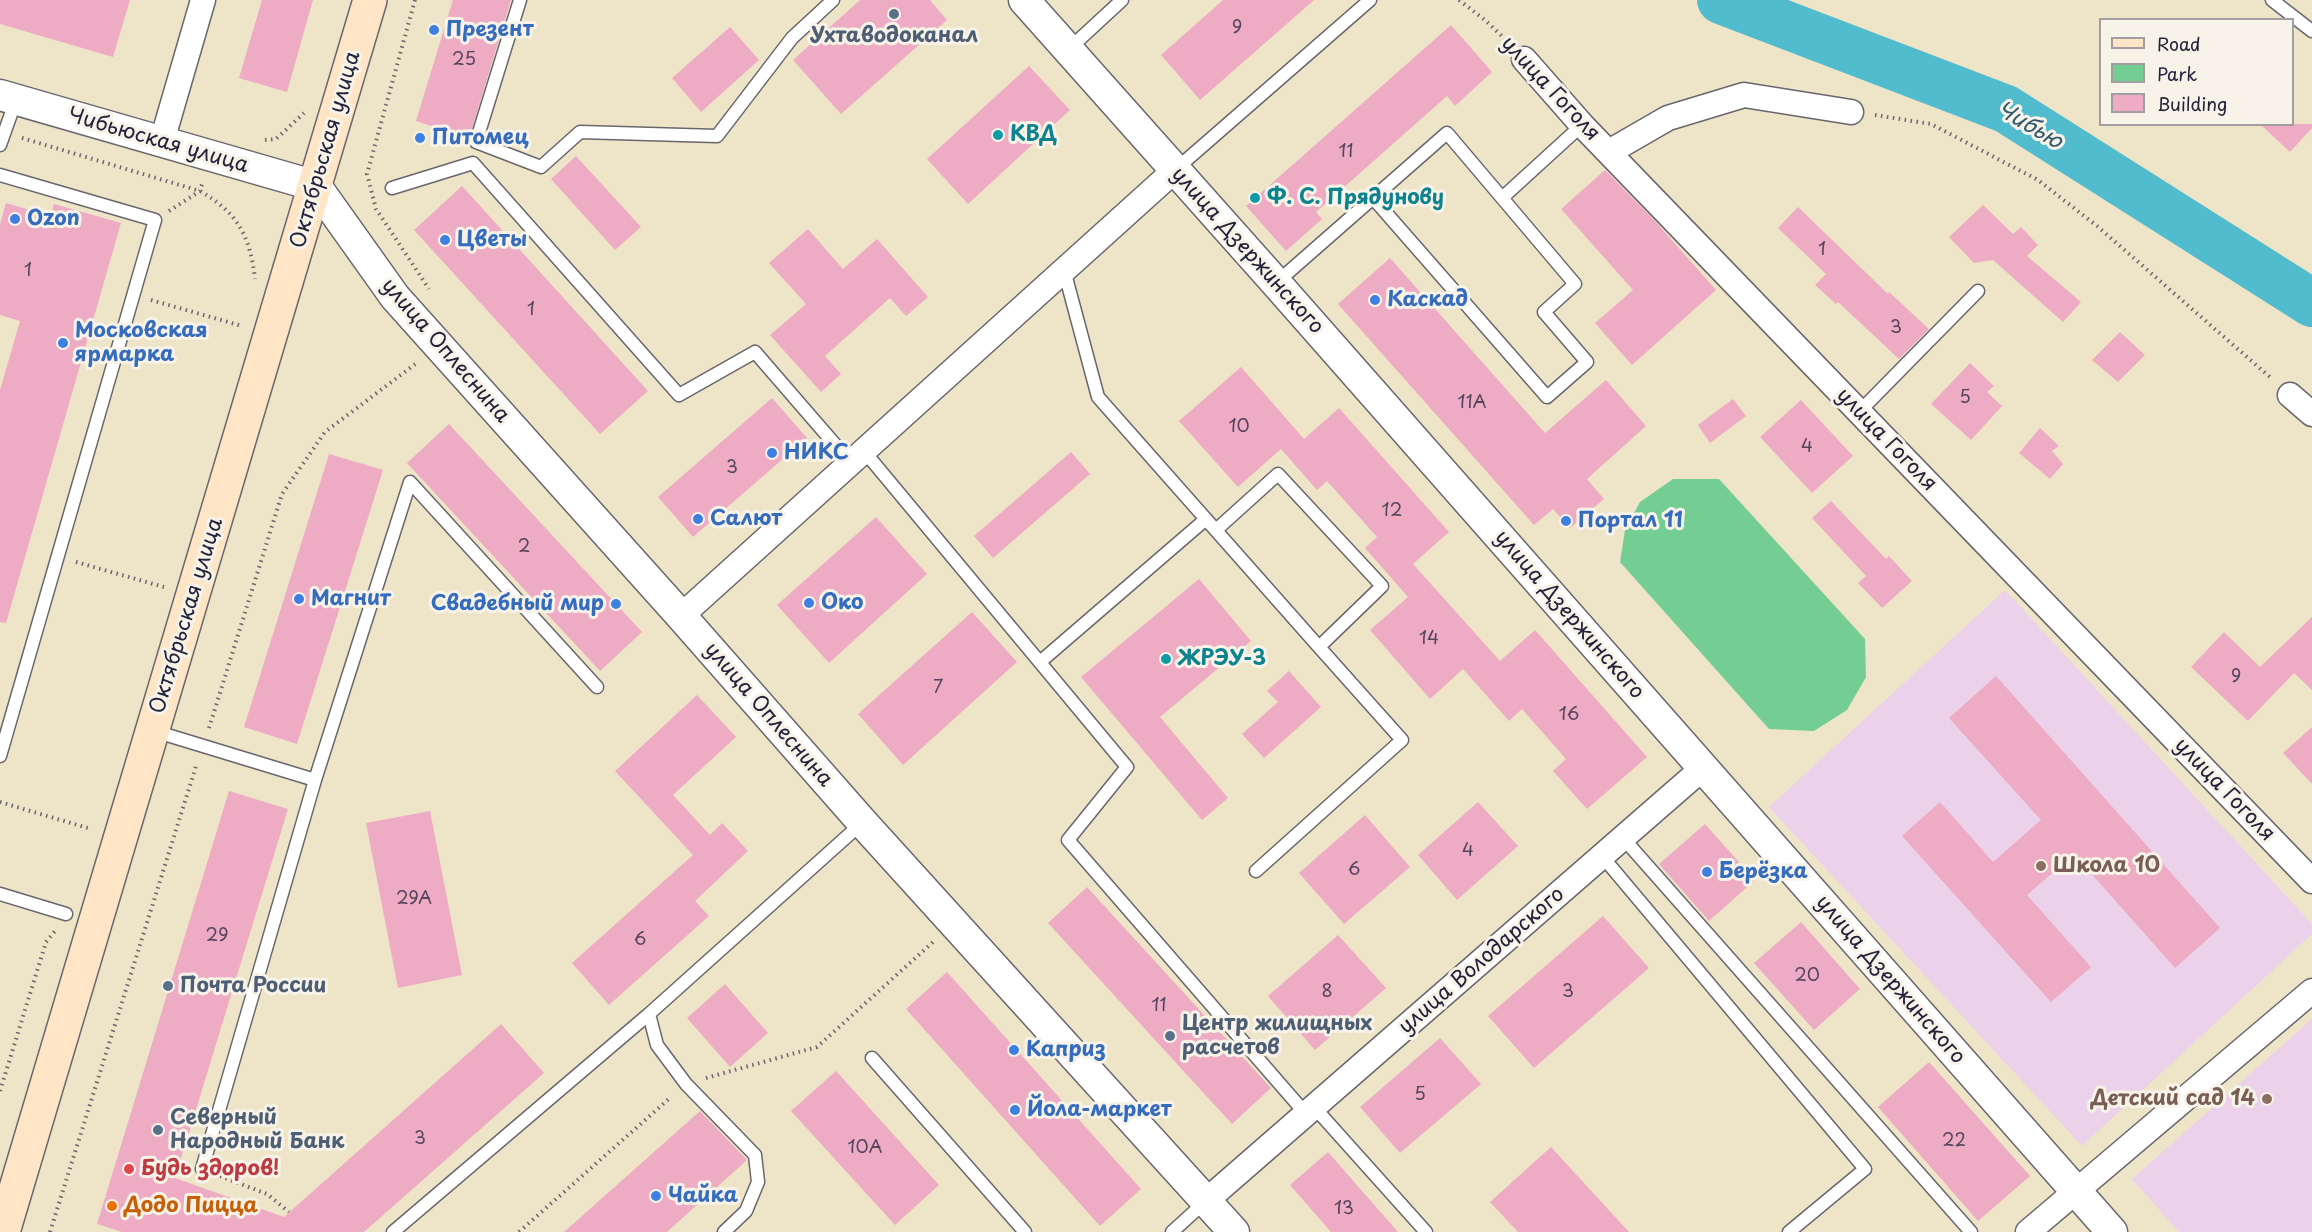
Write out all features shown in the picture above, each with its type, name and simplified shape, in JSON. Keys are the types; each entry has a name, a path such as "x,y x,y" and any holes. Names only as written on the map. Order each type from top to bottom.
{"main road":[{"name":"Октябрьская улица","path":"3,1232 370,0"}],"street":[{"path":"162,141 203,0"},
{"name":"улица Дзержинского","path":"1024,0 2112,1232"},
{"name":"улица Гоголя","path":"1524,58 1582,125 2312,881"},
{"path":"1609,153 1668,118 1744,95 1851,112"},
{"name":"Чибьюская улица","path":"8,98 316,186"},
{"path":"681,616 1174,170"},
{"name":"улица Оплеснина","path":"316,186 395,297 863,823 1234,1232"},
{"path":"2290,394 2312,414"},
{"name":"улица Володарского","path":"1207,1200 1703,768"},
{"path":"2028,1232 2312,991"}],"lane":[{"path":"520,0 476,142 542,167 580,132 717,136 792,38 833,0"},
{"path":"1068,50 1122,0"},
{"path":"1174,170 1370,0"},
{"path":"2272,0 2312,31"},
{"path":"0,145 8,98"},
{"path":"1502,198 1582,125"},
{"path":"1276,283 1372,198 1447,133 1575,284 1544,312 1587,362 1547,397 1372,198"},
{"path":"392,188 473,163 679,395 755,352 858,457 1040,662 1127,767 1068,840 1310,1111 1426,1232"},
{"path":"0,175 155,220 0,756"},
{"path":"1064,270 1098,397 1402,740 1256,871"},
{"path":"1859,412 1978,291"},
{"path":"1216,530 1278,474 1382,586 1319,647"},
{"path":"202,1169 315,780 410,482 597,687"},
{"path":"1040,662 1206,519"},
{"path":"153,731 315,780"},
{"path":"393,1232 649,1014 863,823"},
{"path":"1623,838 1971,1232"},
{"path":"1602,856 1865,1168 1789,1232"},
{"path":"0,894 66,914"},
{"path":"649,1014 657,1045 686,1084 754,1155 758,1182 746,1211 724,1232"},
{"path":"872,1058 1025,1232"},
{"path":"1172,1232 1207,1200"}],"path":[{"name":"улица Гоголя","path":"1460,0 1485,20 1524,58"},
{"path":"1851,112 1931,124 2038,180 2097,226 2290,394"},
{"path":"4,132 200,191 229,211 244,232 252,253 255,279 252,289"},
{"path":"155,220 200,191"},
{"path":"133,295 242,326"},
{"path":"239,336 244,317"},
{"path":"50,1232 282,494 325,432 409,369"},
{"path":"58,557 164,588 167,576"},
{"path":"0,802 92,829 88,839"},
{"path":"0,1091 46,942 64,920 66,914"},
{"path":"519,1232 686,1084 817,1047 940,935"},
{"path":"202,1169 267,1194 289,1212"}],"shaded area":[{"name":"Школа 10","path":"2005,590 2312,924 2312,934 2082,1146 1769,807"},
{"name":"Детский сад 14","path":"2312,1019 2312,1232 2179,1232 2132,1179"}],"green space":[{"path":"1673,479 1719,479 1865,639 1866,677 1847,710 1814,731 1769,729 1620,562 1625,530 1640,502"}],"building":[{"path":"0,0 130,0 113,57 0,24"},
{"path":"262,0 313,0 287,92 239,78"},
{"path":"453,0 511,0 469,138 416,121"},
{"path":"860,0 930,0 947,20 841,114 793,60"},
{"path":"1223,0 1314,0 1200,100 1161,55"},
{"path":"1451,25 1492,72 1455,106 1447,96 1316,212 1322,219 1286,251 1246,206"},
{"path":"730,27 759,60 701,112 672,78"},
{"name":"КВД","path":"1029,66 1070,110 968,204 927,159"},
{"path":"2312,124 2312,128 2290,152 2262,126"},
{"path":"576,156 641,227 615,250 551,179"},
{"path":"1605,170 1654,220 1716,290 1632,365 1595,323 1633,290 1561,209"},
{"path":"462,186 648,391 600,434 414,230"},
{"path":"6,203 51,216 54,204 121,223 6,623 0,622 0,390 20,321 0,315 0,224"},
{"path":"1983,205 2013,234 2021,227 2038,245 2027,256 2081,302 2063,322 1993,260 1974,263 1949,237"},
{"path":"1798,207 1888,294 1889,292 1929,329 1899,359 1838,302 1836,304 1815,285 1826,274 1778,228"},
{"path":"808,229 843,269 877,239 928,297 906,316 890,298 825,356 841,374 821,392 770,335 806,304 769,263"},
{"path":"1390,258 1545,433 1606,380 1646,426 1587,479 1604,499 1570,528 1553,509 1534,525 1338,304"},
{"path":"2120,332 2145,355 2118,382 2092,360"},
{"path":"1970,363 1994,386 1987,392 2002,406 1971,440 1931,404"},
{"path":"1241,367 1304,439 1339,408 1449,532 1413,564 1500,661 1535,630 1647,757 1587,809 1553,771 1566,759 1522,709 1509,721 1463,669 1430,699 1370,630 1408,597 1365,548 1377,537 1327,481 1317,490 1281,449 1238,487 1179,421"},
{"path":"772,398 807,438 693,537 658,497"},
{"path":"1733,399 1746,416 1710,443 1698,425"},
{"path":"1801,400 1853,456 1812,493 1760,437"},
{"path":"449,424 642,632 600,671 407,463"},
{"path":"2040,428 2059,446 2052,451 2063,464 2050,479 2019,453"},
{"path":"1071,452 1090,474 993,558 974,536"},
{"path":"329,454 383,470 297,744 244,727"},
{"path":"1831,501 1886,559 1889,556 1912,581 1882,608 1858,583 1866,576 1812,518"},
{"path":"876,517 927,574 829,663 777,605"},
{"name":"ЖРЭУ-3","path":"1199,579 1251,641 1160,717 1228,798 1202,820 1081,677"},
{"path":"972,612 1017,662 903,765 858,714"},
{"path":"2312,617 2312,690 2294,673 2248,721 2191,667 2224,632 2260,667"},
{"path":"1289,671 1321,707 1264,758 1242,734 1278,702 1267,691"},
{"path":"1996,676 2220,928 2175,968 2074,854 2027,895 2091,967 2051,1002 1902,836 1940,802 1993,862 2041,820 1949,718"},
{"path":"697,695 736,737 673,795 710,835 722,823 748,851 695,901 709,916 609,1005 572,963 693,855 615,771"},
{"path":"2312,727 2312,784 2283,753"},
{"path":"229,791 288,809 175,1178 284,1217 501,1024 544,1073 364,1232 122,1232 97,1224"},
{"path":"1478,802 1518,846 1457,900 1418,855"},
{"path":"430,811 462,975 398,988 366,823"},
{"path":"1365,815 1410,867 1344,924 1299,873"},
{"name":"Берёзка","path":"1705,824 1755,880 1709,921 1659,864"},
{"path":"1087,887 1271,1088 1232,1124 1048,923"},
{"path":"1603,916 1649,968 1534,1068 1488,1016"},
{"path":"1801,922 1860,989 1814,1030 1754,963"},
{"path":"1338,935 1386,988 1315,1050 1268,996"},
{"path":"947,972 1141,1189 1100,1226 906,1009"},
{"path":"725,984 768,1033 730,1067 687,1018"},
{"path":"1440,1038 1481,1084 1400,1153 1360,1107"},
{"path":"1929,1062 2030,1176 1978,1221 1878,1107"},
{"path":"836,1071 939,1185 895,1225 791,1111"},
{"name":"Чайка","path":"700,1111 747,1160 667,1232 564,1232"},
{"path":"1551,1147 1629,1232 1518,1232 1490,1202"},
{"path":"1328,1152 1398,1232 1331,1232 1290,1185"}],"waterway":[{"name":"Чибью","path":"1721,0 2006,109 2312,303"}],"place":[{"name":"Ухтаводоканал","path":"894,14"},
{"name":"Презент","path":"434,30"},
{"name":"КВД","path":"998,135"},
{"name":"Питомец","path":"420,138"},
{"name":"Ф. С. Прядунову","path":"1255,198"},
{"name":"Ozon","path":"15,219"},
{"name":"Цветы","path":"445,240"},
{"name":"Каскад","path":"1375,300"},
{"name":"Московская ярмарка","path":"63,343"},
{"name":"НИКС","path":"772,453"},
{"name":"Салют","path":"698,519"},
{"name":"Портал 11","path":"1566,521"},
{"name":"Магнит","path":"299,599"},
{"name":"Око","path":"809,603"},
{"name":"Свадебный мир","path":"616,604"},
{"name":"ЖРЭУ-3","path":"1166,659"},
{"name":"Школа 10","path":"2041,866"},
{"name":"Берёзка","path":"1707,872"},
{"name":"Почта России","path":"168,986"},
{"name":"Центр жилищных расчетов","path":"1170,1036"},
{"name":"Каприз","path":"1014,1050"},
{"name":"Детский сад 14","path":"2267,1099"},
{"name":"Йола-маркет","path":"1015,1110"},
{"name":"Северный Народный Банк","path":"158,1130"},
{"name":"Будь здоров!","path":"129,1169"},
{"name":"Чайка","path":"656,1196"},
{"name":"Додо Пицца","path":"112,1206"}]}
